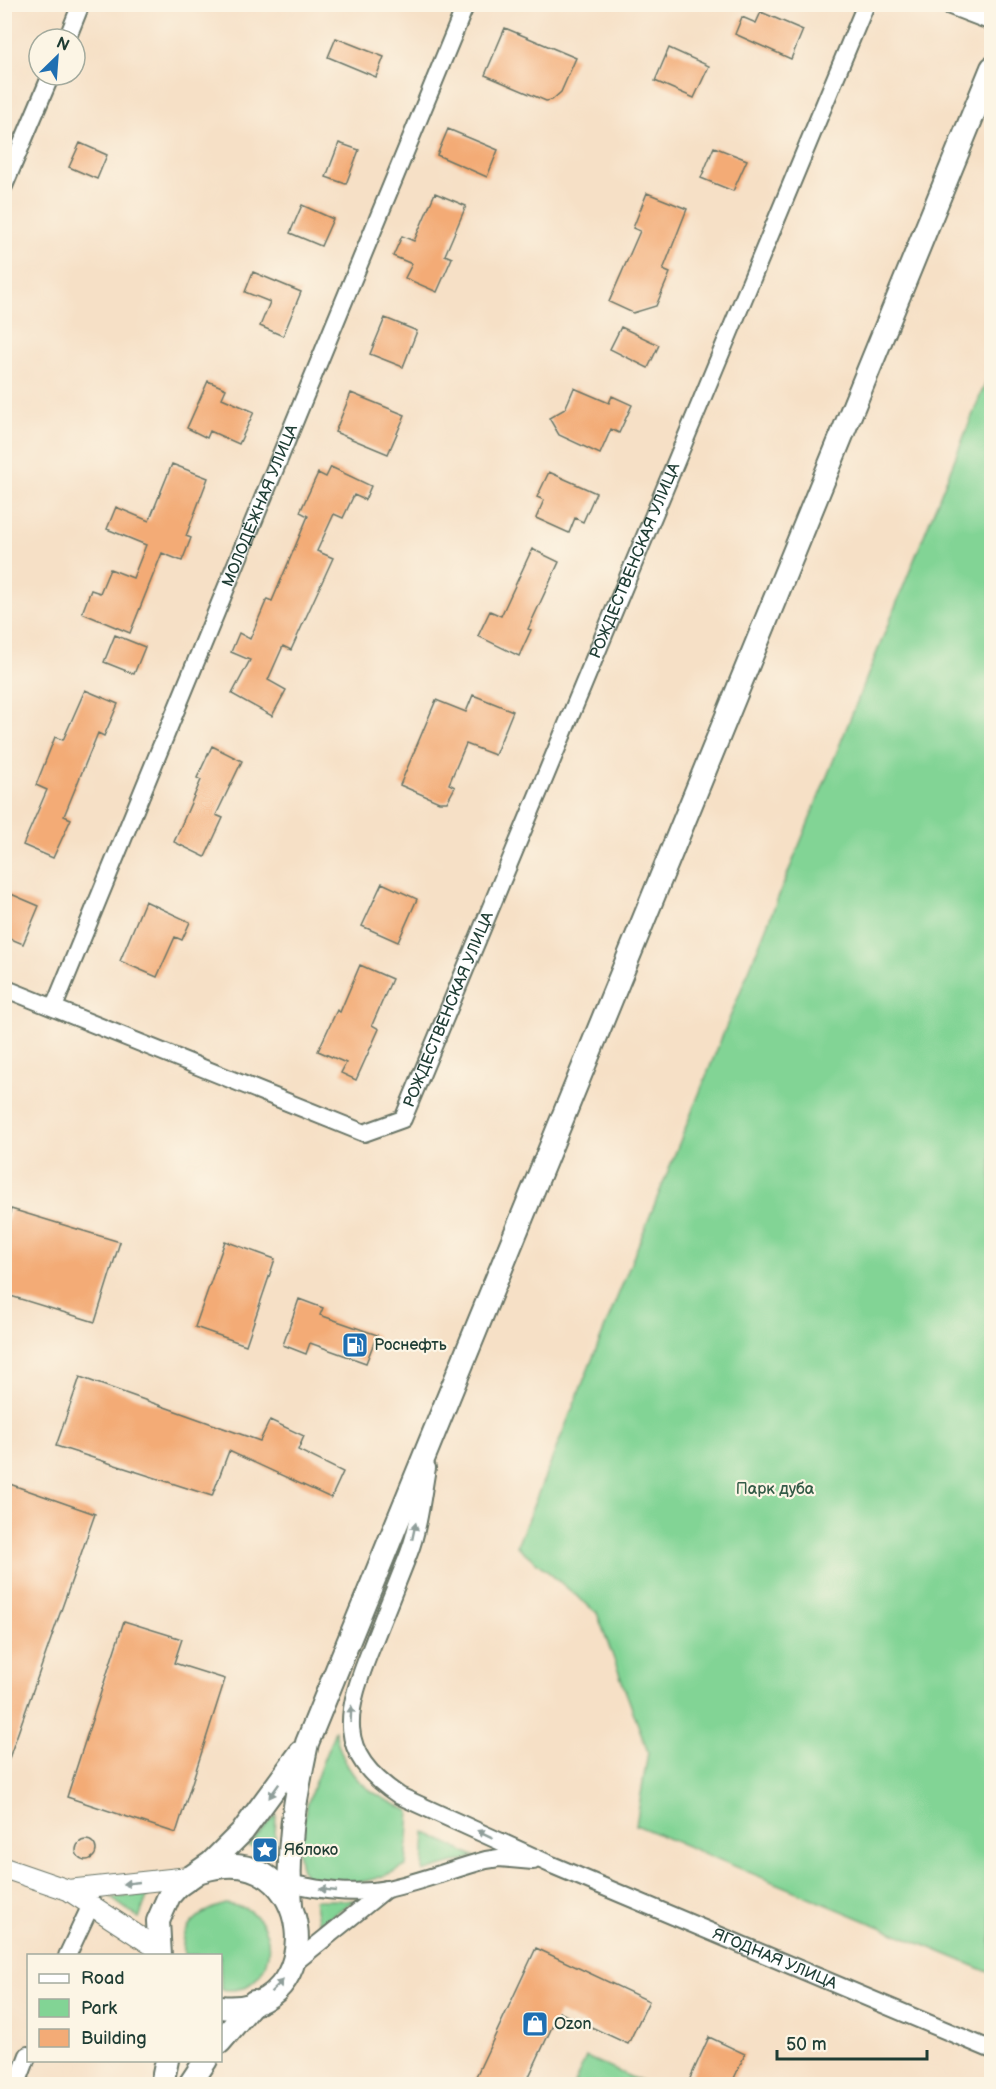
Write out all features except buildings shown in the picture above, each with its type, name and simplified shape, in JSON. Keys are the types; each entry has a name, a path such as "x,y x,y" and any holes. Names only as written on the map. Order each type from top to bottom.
{"main road":[{"path":"222,2007 241,2006 254,2002 278,1987 293,1964 299,1934 290,1894 290,1829 307,1743 992,68"},
{"path":"159,1952 158,1921 174,1891 243,1832 307,1743"},
{"path":"194,1874 234,1866 266,1877 290,1894"},
{"path":"222,2040 254,2002"},
{"path":"162,2085 167,2062"},
{"path":"190,2085 205,2062"}],"street":[{"path":"72,27 81,4"},
{"name":"МОЛОДЁЖНАЯ УЛИЦА","path":"54,1007 466,4"},
{"name":"РОЖДЕСТВЕНСКАЯ УЛИЦА","path":"54,1007 364,1133 403,1119 866,4"},
{"path":"945,4 992,21"},
{"path":"4,186 46,87"},
{"path":"4,988 54,1007"},
{"path":"436,1426 410,1550 354,1690 349,1716 352,1738 362,1762 378,1781 400,1796 558,1867"},
{"path":"290,1894 303,1888 338,1892 386,1889 499,1858 558,1867"},
{"name":"ЯГОДНАЯ УЛИЦА","path":"558,1867 992,2050"},
{"path":"4,1868 68,1890 159,1952"},
{"path":"68,1890 194,1874"},
{"path":"293,1964 386,1889"},
{"path":"68,1954 91,1905"},
{"path":"17,2085 27,2058"}],"green space":[{"name":"Парк дуба","path":"991,369 991,1973 636,1825 648,1752 597,1613 517,1546"},
{"path":"335,1731 345,1761 360,1782 382,1797 410,1811 406,1866 386,1875 357,1883 310,1879 303,1872 299,1858 303,1821 308,1801"},
{"path":"276,1815 274,1855 249,1846"},
{"path":"425,1832 474,1857 423,1872"},
{"path":"148,1894 139,1918 111,1898"},
{"path":"314,1900 355,1900 319,1924"},
{"path":"225,1904 248,1910 260,1921 267,1934 266,1962 260,1975 250,1984 237,1989 222,1989 222,1954 185,1954 184,1936 188,1928 208,1911"},
{"path":"586,2057 646,2084 574,2084"}],"place":[{"name":"Роснефть","path":"355,1345"},
{"name":"Яблоко","path":"265,1850"},
{"name":"Ozon","path":"535,2024"}]}
